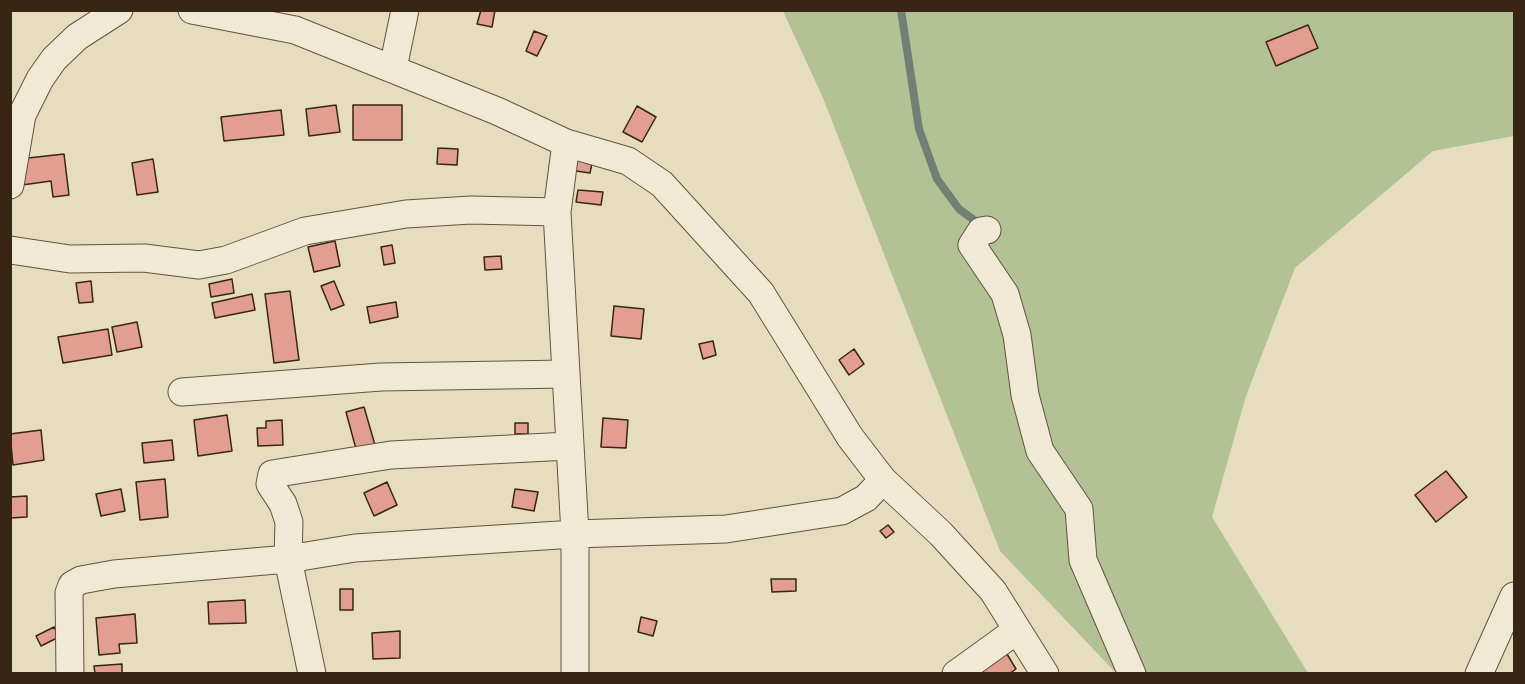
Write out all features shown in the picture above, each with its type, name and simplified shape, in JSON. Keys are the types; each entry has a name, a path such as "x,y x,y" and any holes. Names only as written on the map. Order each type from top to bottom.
{"street":[{"path":"10,185 22,115 40,80 54,58 77,37 119,10"},
{"path":"192,10 295,30 393,68 566,143 628,161 662,184 761,294 850,437 883,480 966,561 993,591 1045,674"},
{"path":"393,68 405,10"},
{"path":"566,143 557,212 574,534 575,674"},
{"path":"10,250 70,259 144,258 199,266 226,260 305,231 406,214 471,210 557,212"},
{"path":"987,230 981,231 972,245 1005,294 1017,335 1025,395 1040,451 1079,509 1083,560 1132,674"},
{"path":"182,392 381,377 566,374"},
{"path":"312,674 288,559 289,522 283,504 270,484 272,474 391,455 569,446"},
{"path":"70,674 69,593 72,585 81,580 114,574 288,559 355,548 574,534 726,529 842,511 866,498 883,480"},
{"path":"1479,674 1515,596"},
{"path":"956,674 1017,630"}],"green space":[{"path":"783,11 1514,11 1514,136 1433,151 1295,268 1246,396 1212,517 1308,673 1116,673 1000,551 823,98"}],"building":[{"path":"481,10 495,10 492,27 477,24"},
{"path":"1308,25 1318,48 1276,66 1266,42"},
{"path":"534,31 547,36 537,56 526,51"},
{"path":"336,105 340,132 309,136 306,109"},
{"path":"353,105 402,105 402,140 353,140"},
{"path":"637,106 656,117 642,142 623,132"},
{"path":"281,110 284,135 224,141 221,117"},
{"path":"438,148 458,149 457,165 437,164"},
{"path":"64,154 69,195 53,197 51,181 22,185 19,159"},
{"path":"572,155 593,158 590,173 569,170"},
{"path":"153,159 158,192 137,195 132,163"},
{"path":"578,190 603,192 601,205 576,202"},
{"path":"335,241 340,266 314,272 308,247"},
{"path":"392,245 395,263 384,265 381,247"},
{"path":"501,256 502,269 485,270 484,257"},
{"path":"232,279 234,293 211,297 209,284"},
{"path":"91,281 93,302 79,303 76,283"},
{"path":"334,281 344,305 331,310 321,286"},
{"path":"290,291 299,360 274,363 265,294"},
{"path":"252,294 255,310 215,318 212,303"},
{"path":"396,302 398,317 370,323 367,307"},
{"path":"614,306 644,309 641,339 611,336"},
{"path":"137,322 142,347 117,352 112,327"},
{"path":"108,329 112,355 63,363 58,337"},
{"path":"713,341 716,355 703,359 699,344"},
{"path":"854,349 864,364 849,375 839,360"},
{"path":"364,407 375,445 356,449 346,412"},
{"path":"227,415 232,451 198,456 194,420"},
{"path":"603,418 628,420 626,448 601,447"},
{"path":"282,420 283,445 258,446 257,428 266,428 266,421"},
{"path":"515,423 528,423 528,434 515,434"},
{"path":"41,430 44,460 13,465 10,434"},
{"path":"172,440 174,460 144,463 142,443"},
{"path":"1446,471 1467,497 1436,522 1415,495"},
{"path":"165,479 168,517 140,520 136,482"},
{"path":"387,482 397,505 374,516 364,493"},
{"path":"121,489 125,511 101,516 96,494"},
{"path":"515,489 538,492 534,511 512,507"},
{"path":"27,496 27,517 10,518 10,497"},
{"path":"888,525 894,532 886,538 880,531"},
{"path":"771,579 796,579 796,591 772,592"},
{"path":"340,589 353,589 353,610 340,610"},
{"path":"245,600 246,623 209,624 208,602"},
{"path":"135,614 137,643 119,644 120,653 99,655 96,618"},
{"path":"641,617 657,621 653,636 638,632"},
{"path":"54,627 59,637 41,646 36,636"},
{"path":"400,631 400,658 373,659 372,633"},
{"path":"1007,654 1016,669 1009,674 978,674"},
{"path":"122,664 122,674 95,674 94,666"}],"waterway":[{"path":"901,10 919,129 937,179 959,209 982,226"}]}
